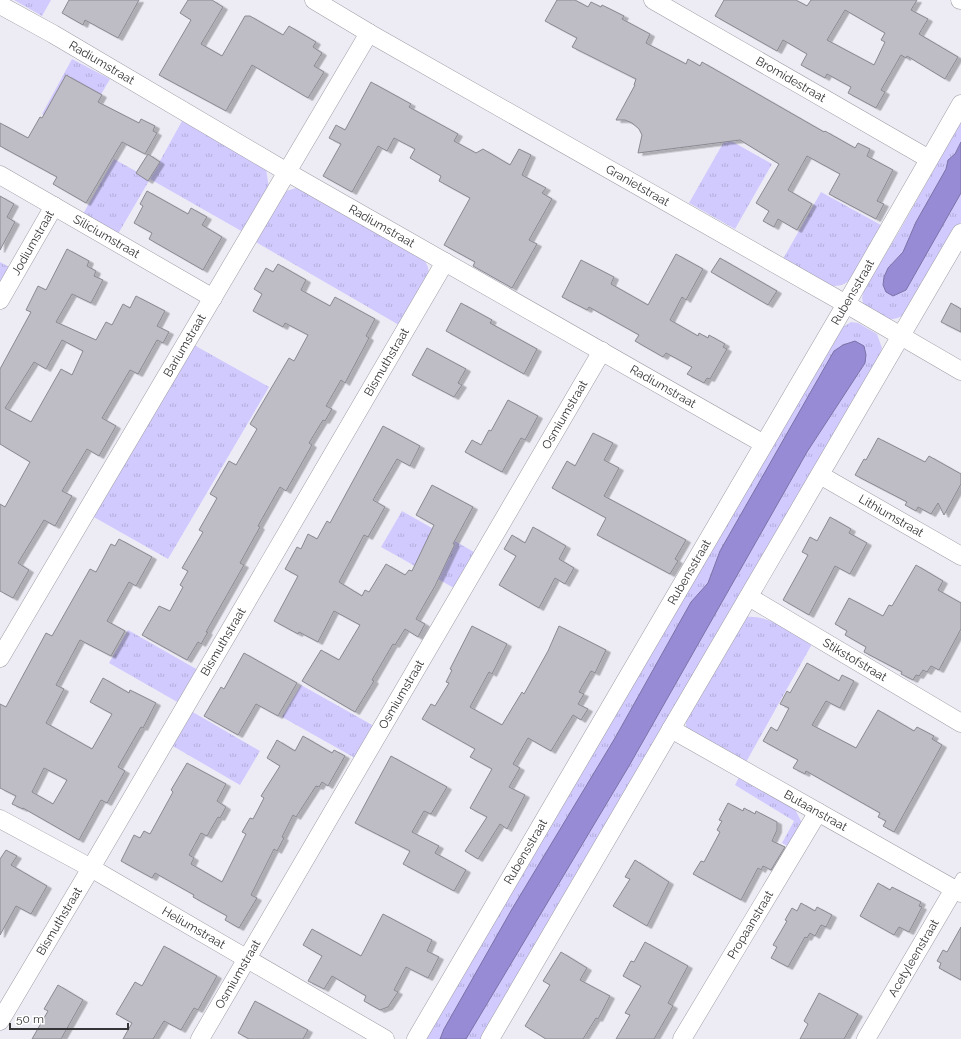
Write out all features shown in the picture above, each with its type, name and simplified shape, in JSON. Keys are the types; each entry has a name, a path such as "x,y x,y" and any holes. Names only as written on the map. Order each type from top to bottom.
{"street":[{"name":"Granietstraat","path":"314,0 961,371"},
{"name":"Bromidestraat","path":"653,0 930,159"},
{"name":"Radiumstraat","path":"0,5 60,38 287,172 764,444"},
{"name":"Bariumstraat","path":"0,658 369,32"},
{"name":"Rubensstraat","path":"416,1039 846,304 961,104"},
{"name":"Siliciumstraat","path":"0,175 212,298"},
{"name":"Jodiumstraat","path":"0,300 54,206"},
{"path":"490,1039 961,233"},
{"name":"Bismuthstraat","path":"0,1021 445,262"},
{"name":"Osmiumstraat","path":"200,1039 602,351"},
{"name":"Lithiumstraat","path":"820,475 961,556"},
{"name":"Stikstofstraat","path":"749,597 961,723"},
{"name":"Butaanstraat","path":"671,729 818,812 959,886"},
{"name":"Propaanstraat","path":"682,1039 818,812"},
{"name":"Heliumstraat","path":"0,819 91,868 247,960 386,1039"},
{"name":"Acetyleenstraat","path":"866,1039 959,886"}],"green space":[{"path":"14,0 51,0 42,16"},
{"path":"72,59 110,79 78,134 42,114"},
{"path":"182,121 266,169 269,188 243,232 150,179"},
{"path":"961,122 961,142 955,154 948,160 946,169 916,222 903,252 888,268 884,277 883,285 906,290 961,193 961,222 909,312 895,318 885,318 863,304 862,298 864,290"},
{"path":"726,138 772,164 735,229 689,203"},
{"path":"114,159 150,179 118,234 83,214"},
{"path":"296,188 303,190 425,261 429,274 399,325 254,241 283,192"},
{"path":"821,192 881,225 850,280 839,286 828,285 783,259"},
{"path":"0,262 11,268 0,287"},
{"path":"851,322 858,323 877,334 882,348 880,354 481,1039 466,1039 629,766 807,452 865,363 720,551 708,583 691,602 615,738 444,1029 440,1039 426,1039 840,329"},
{"path":"194,345 269,387 168,559 92,516"},
{"path":"402,511 474,552 454,588 381,547"},
{"path":"746,617 755,617 780,625 812,644 745,764 691,733 686,727 686,719"},
{"path":"128,630 198,670 179,703 109,663"},
{"path":"301,685 374,726 355,758 282,717"},
{"path":"191,711 260,751 240,785 171,745"},
{"path":"740,775 795,809 801,821 802,827 791,848 782,843 794,821 735,785"}],"shaded area":[{"path":"961,142 961,193 906,290 893,296 886,292 883,285 884,277 888,268 903,252 916,222 946,169 948,160 955,154"},
{"path":"855,341 864,346 866,355 865,363 807,452 629,766 466,1039 440,1039 444,1029 512,909 615,738 691,602 708,583 720,551 834,351 843,345"}],"building":[{"path":"69,0 139,0 118,38 85,20 83,25 62,13"},
{"path":"188,0 212,0 223,7 201,44 222,56 245,16 250,16 283,35 289,26 316,42 313,47 322,53 314,66 324,72 308,98 252,65 226,111 159,75 191,20 180,13"},
{"path":"557,0 575,0 588,7 591,2 601,7 602,5 624,16 622,19 650,34 646,43 686,64 688,59 700,66 702,62 824,132 825,131 855,148 858,143 870,149 867,156 893,170 877,201 884,204 876,219 829,194 840,174 807,156 788,190 812,204 797,230 778,219 774,227 763,221 769,211 756,203 779,164 740,140 638,153 642,135 639,129 632,123 625,120 616,120 635,85 636,79 572,47 577,38 545,21"},
{"path":"724,0 796,0 807,6 811,0 917,0 911,10 928,19 919,34 958,57 945,79 907,56 906,58 901,55 881,90 885,92 876,108 848,93 851,87 827,74 825,78 801,65 807,54 783,40 777,51 715,16","holes":["845,10 885,33 881,40 885,42 874,65 827,40"]},
{"path":"66,75 102,95 98,102 139,123 141,119 155,126 153,131 157,133 145,154 122,142 86,203 53,184 57,177 0,146 0,123 28,138 40,117 42,118"},
{"path":"371,82 411,104 409,107 458,134 454,141 476,153 483,149 510,165 519,149 531,155 522,175 546,188 542,193 552,199 529,240 537,244 512,288 473,266 475,262 444,245 470,198 439,181 441,176 410,158 415,149 394,138 387,151 378,146 352,192 323,176 341,144 329,138 336,125 345,130"},
{"path":"148,154 160,162 148,181 136,173"},
{"path":"147,191 188,214 191,208 207,217 202,225 222,237 203,270 149,239 152,233 134,223 143,206 140,204"},
{"path":"0,196 14,204 7,217 15,222 0,250"},
{"path":"67,249 89,261 87,266 96,271 94,276 103,280 91,303 72,294 56,322 96,340 106,322 112,325 123,304 130,308 136,296 165,311 157,326 169,332 163,343 157,340 138,374 130,370 102,418 116,426 99,456 87,449 62,491 72,496 55,526 44,520 18,563 29,570 13,598 0,591 0,504 5,507 30,462 0,444 0,369 31,312 26,310 38,286 46,290","holes":["62,340 83,351 72,375 61,369 31,422 5,408 34,362 46,369"]},
{"path":"676,254 703,269 686,300 682,297 670,320 698,336 699,333 708,338 709,335 725,344 723,347 727,349 710,379 707,378 704,383 687,374 692,367 666,353 663,357 635,341 639,335 589,307 587,310 562,297 581,260 614,277 611,284 648,305"},
{"path":"720,258 777,291 768,305 711,272"},
{"path":"278,264 306,280 301,290 330,306 335,297 375,319 366,336 369,338 345,383 341,380 326,406 332,409 325,421 323,420 309,443 312,445 286,491 280,487 258,526 260,527 240,563 244,565 206,632 208,632 201,644 198,642 187,660 142,635 159,606 170,611 183,587 180,585 188,571 182,568 203,532 199,530 217,498 210,494 229,461 236,465 257,429 250,424 289,358 294,361 308,335 285,323 283,327 253,311 262,294 254,289 266,268 273,272"},
{"path":"461,303 492,320 490,323 537,349 524,374 446,331"},
{"path":"951,303 961,309 961,332 941,322"},
{"path":"427,348 466,369 458,383 462,385 454,397 412,375"},
{"path":"508,400 538,416 525,440 521,438 502,472 465,452 472,440 481,445 489,430 491,431"},
{"path":"383,426 420,446 410,466 397,459 373,500 385,507 368,537 364,535 339,582 362,596 365,590 369,592 386,564 405,575 409,570 412,571 434,525 416,515 432,485 473,507 453,544 455,544 435,586 416,619 425,624 418,637 405,629 395,645 393,644 372,680 374,681 355,712 302,681 321,650 339,660 360,625 334,611 318,642 299,632 298,634 274,621 298,576 285,569 297,547 301,549 308,534 317,539 327,521 330,523"},
{"path":"593,433 613,443 604,460 619,468 604,496 686,540 675,559 678,561 670,574 597,535 606,518 552,488 567,461 575,466"},
{"path":"878,438 925,462 929,456 961,474 961,484 944,515 938,503 931,514 918,507 916,511 905,505 907,502 855,475 864,459 866,460"},
{"path":"830,517 851,529 849,533 867,543 850,574 835,566 809,615 783,600 808,555 802,552 810,537 817,541"},
{"path":"533,527 566,546 559,559 574,568 565,584 555,578 539,608 499,585 516,556 504,549 512,535 525,543"},
{"path":"119,539 152,557 136,586 129,582 107,621 125,631 111,656 80,640 56,685 64,689 46,723 92,749 112,714 90,702 103,678 129,693 130,690 156,703 143,728 141,727 118,767 125,771 107,803 101,800 79,840 23,808 12,804 16,796 0,788 0,704 6,707 46,633 52,636 90,569 96,572 111,544 115,546","holes":["44,768 67,780 53,804 32,792"]},
{"path":"916,565 943,581 938,590 961,603 961,629 939,670 931,666 927,672 923,670 919,676 916,675 913,680 901,674 902,672 864,652 866,647 845,635 847,631 835,624 849,598 883,616 889,605 892,606"},
{"path":"472,626 507,644 492,674 489,672 470,707 502,725 522,692 524,694 548,651 559,626 606,650 595,673 591,671 579,692 584,694 578,704 588,709 581,720 573,715 551,751 528,738 513,764 520,768 509,787 525,795 507,829 500,824 478,859 465,851 487,817 470,808 492,769 470,757 475,749 422,719 431,704 435,706 449,683 446,682 452,670 450,669"},
{"path":"244,653 297,683 278,716 256,704 238,735 204,716 221,687 224,689"},
{"path":"807,663 839,681 842,675 854,681 840,708 826,701 812,725 856,748 878,710 914,731 917,727 934,736 932,739 942,745 894,832 883,826 886,821 878,817 880,813 806,771 805,774 793,768 798,760 763,741 771,727 777,731 789,708 780,704 787,691 790,693"},
{"path":"303,736 332,753 334,750 345,756 328,786 322,782 319,787 316,786 296,817 293,815 282,837 284,838 277,851 274,849 251,895 257,898 239,928 225,920 227,916 193,897 194,895 155,873 152,878 121,861 134,835 140,838 144,831 150,834 173,792 171,790 187,763 226,784 217,801 226,807 220,818 218,817 207,836 201,833 189,855 194,858 191,864 222,882 246,834 242,832 250,818 253,819 264,798 261,796 280,766 267,758 277,740 295,751"},
{"path":"391,756 447,787 431,814 424,811 412,832 439,846 435,853 466,870 454,891 403,864 410,851 355,823"},
{"path":"728,803 743,811 744,808 755,814 756,811 777,822 777,830 772,841 785,847 771,870 763,866 761,870 758,868 741,900 693,874 701,861 704,862 720,832 717,830 722,821 719,820"},
{"path":"6,850 17,856 11,865 47,886 31,914 16,906 0,935 0,859"},
{"path":"635,860 669,882 647,926 613,906 630,879 625,877"},
{"path":"878,883 890,890 892,887 921,902 919,906 922,907 909,932 899,927 894,935 860,916"},
{"path":"801,903 815,911 817,907 832,915 826,927 821,925 815,936 810,933 807,938 805,937 788,967 771,958 777,947 773,945 787,921 785,920 792,908 797,911"},
{"path":"383,914 432,940 427,951 439,957 428,978 406,967 394,990 398,992 388,1007 380,1010 364,1001 366,996 332,976 324,989 308,981 322,956 303,945 312,929 361,956"},
{"path":"961,927 961,980 939,968 941,963 937,961 943,950 947,952"},
{"path":"645,942 688,966 668,1003 673,1006 654,1039 616,1039 630,1015 625,1013 641,986 623,976 631,961 634,962"},
{"path":"164,946 217,976 198,1010 194,1008 181,1030 164,1021 153,1039 123,1039 132,1023 116,1014 135,982 142,986"},
{"path":"561,952 587,968 580,980 610,996 598,1019 596,1018 583,1039 546,1039 525,1026 550,985 543,981"},
{"path":"58,985 83,1000 61,1039 32,1039 48,1011 44,1009"},
{"path":"819,993 858,1014 844,1039 800,1039 808,1024 804,1021"},
{"path":"255,1001 308,1030 303,1039 249,1039 238,1033"}]}
